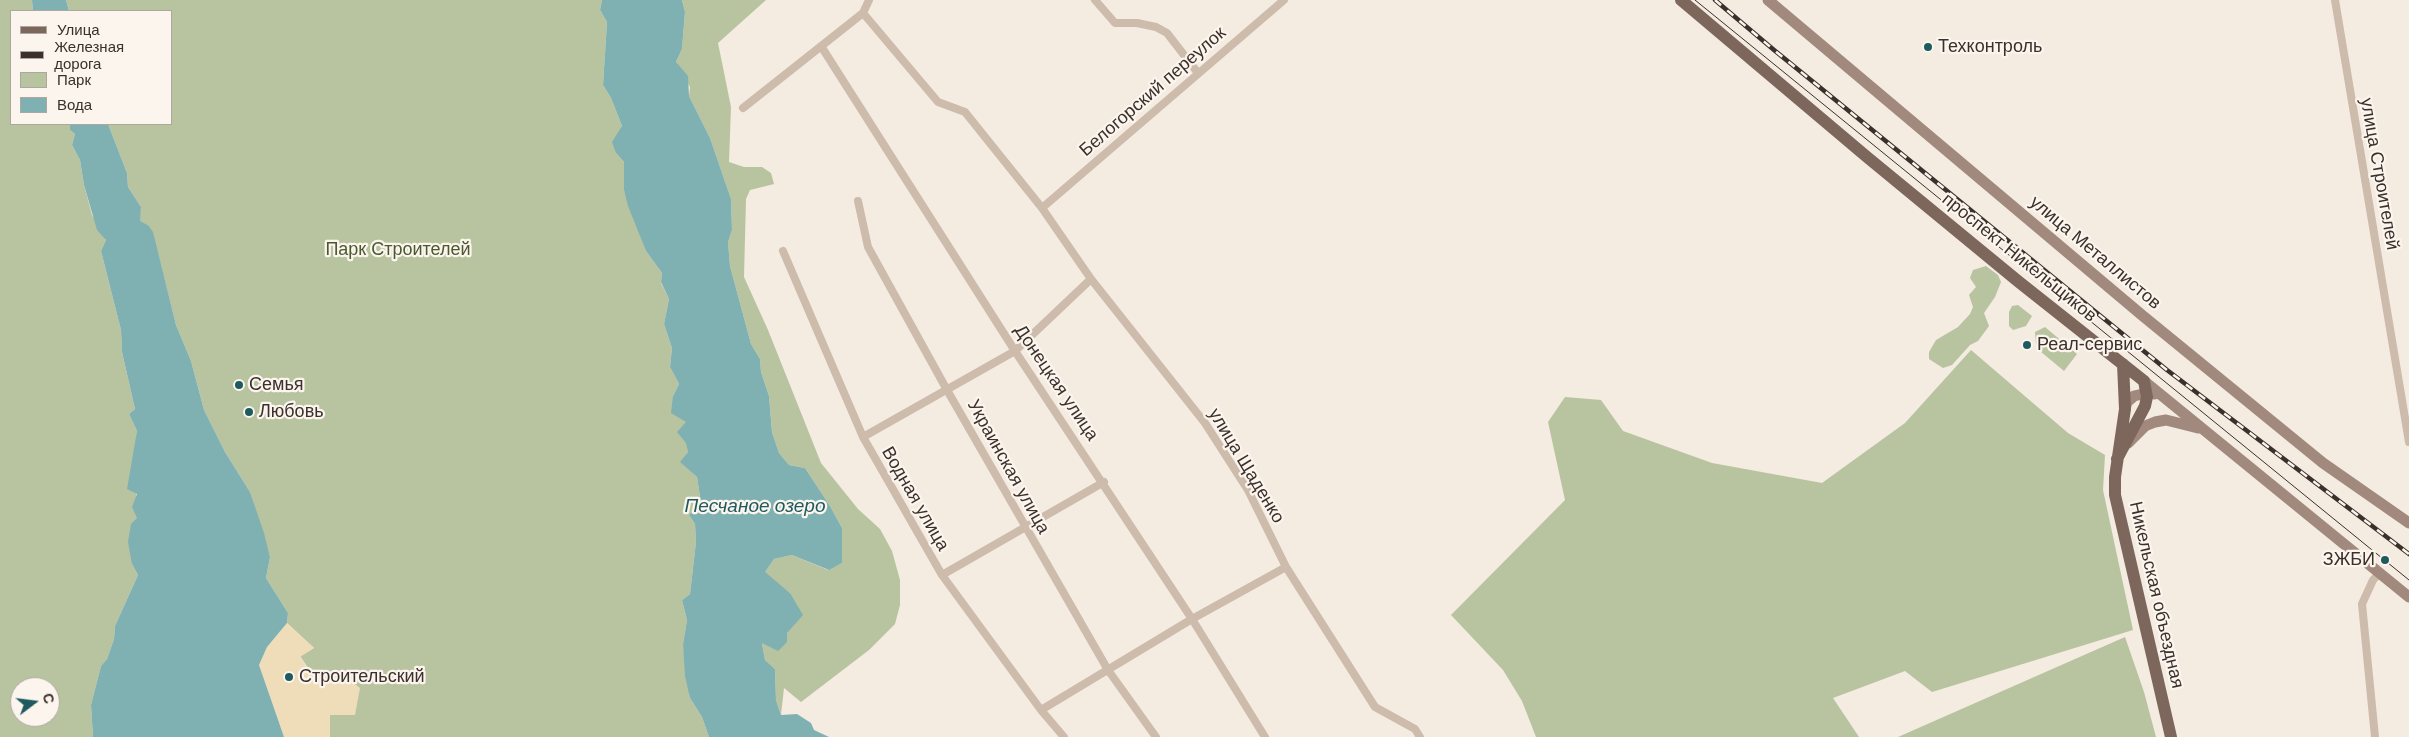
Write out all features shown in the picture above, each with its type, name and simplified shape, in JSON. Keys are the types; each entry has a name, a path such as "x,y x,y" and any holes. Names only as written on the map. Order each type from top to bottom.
{"main road":[{"name":"проспект Никельщиков","path":"1681,0 1867,157 2019,282 2123,364 2145,387 2166,398 2409,597"},
{"name":"улица Металлистов","path":"1768,0 2143,316 2323,463 2409,523"},
{"name":"Никельская объездная","path":"2123,364 2125,409 2115,495 2171,737"},
{"path":"2125,409 2130,398 2145,387"},
{"path":"2119,455 2146,406 2145,387"},
{"path":"2119,455 2135,435 2155,422 2166,420 2204,430"}],"street":[{"path":"743,108 863,13 868,0"},
{"path":"1095,0 1115,23 1156,27 1167,33 1198,73"},
{"name":"Белогорский переулок","path":"1042,208 1284,0"},
{"name":"улица Строителей","path":"2335,0 2409,442"},
{"name":"улица Щаденко","path":"863,13 938,102 965,112 1042,208 1091,279 1206,423 1248,490 1286,567 1375,707 1415,729 1420,737"},
{"name":"Донецкая улица","path":"821,46 1015,350 1104,482 1265,737"},
{"name":"Украинская улица","path":"858,201 868,248 1024,527 1108,670 1156,737"},
{"name":"Водная улица","path":"783,251 862,437 942,574 1040,710 1064,737"},
{"path":"862,437 1015,350 1091,279"},
{"path":"942,574 1104,482"},
{"path":"1040,710 1192,619 1286,567"},
{"path":"2376,737 2362,604 2373,580 2380,573"}],"green space":[{"path":"0,0 32,0 33,10 10,10 10,125 70,125 70,130 75,134 72,145 80,160 92,215 106,240 101,251 121,330 122,352 135,409 129,414 137,431 135,449 137,518 132,564 138,575 115,626 114,639 107,659 101,666 91,705 93,737 0,737"},
{"name":"Парк Строителей","path":"66,0 602,0 600,10 607,22 603,85 611,98 622,126 616,153 624,162 624,190 646,251 662,273 661,283 669,299 664,324 672,348 670,367 679,384 673,396 686,422 688,452 681,462 697,477 701,503 689,515 695,524 696,542 690,594 682,600 687,620 683,644 690,698 702,717 709,737 330,737 330,715 319,684 300,656 314,648 287,623 288,613 266,578 270,557 250,492 225,452 204,410 191,361 176,325 157,250 148,225 139,221 141,207 128,187 127,173 108,125 172,125 172,10 69,10"},
{"path":"682,0 766,0 718,43 731,107 729,162 744,167 762,167 771,173 774,184 750,190 746,199 744,277 768,330 821,463 858,509 880,529 892,551 900,580 900,605 895,624 869,650 801,702 784,688 781,715 776,700 775,669 765,660 762,643 787,634 790,593 764,573 774,559 792,555 828,570 842,563 842,528 805,468 789,465 779,453 772,432 769,396 761,372 760,359 751,344 730,266 728,242 732,230 731,199 710,138 689,96 690,87 676,62 682,49 685,12"},
{"path":"1986,266 1998,275 2001,282 1995,297 1984,313 1989,326 1978,341 1970,345 1952,365 1943,368 1929,359 1929,352 1936,340 1958,327 1970,314 1973,307 1969,295 1976,287 1970,278 1973,270"},
{"path":"2018,305 2032,316 2026,326 2013,330 2009,326 2009,312 2012,306"},
{"path":"2045,327 2077,354 2064,371 2040,351 2036,344 2035,332"},
{"path":"1971,350 2068,433 2105,455 2103,490 2133,630 1932,692 1905,671 1833,698 1859,737 1536,737 1522,701 1503,670 1451,615 1565,500 1548,422 1565,397 1601,400 1623,431 1712,463 1822,483 1905,423"},
{"path":"2125,637 2144,692 2156,737 1898,737"}],"sand":[{"name":"Строительский","path":"287,623 314,648 300,657 318,684 337,670 360,688 355,715 330,715 330,737 284,737 259,665 267,647"}],"water":[{"path":"32,0 66,0 69,10 33,10"},
{"name":"Песчаное озеро","path":"602,0 682,0 685,12 682,49 676,62 688,76 689,96 710,138 731,199 732,230 728,242 730,266 751,344 760,359 761,372 769,396 772,432 779,453 789,465 805,468 842,528 842,563 829,570 792,555 774,559 765,572 790,593 803,615 787,633 787,642 778,651 762,643 765,660 775,669 776,700 781,715 797,714 811,723 814,730 829,737 709,737 702,717 690,698 685,676 683,644 687,620 682,600 690,594 696,542 695,524 689,515 701,503 697,477 680,462 688,452 686,443 677,432 686,422 671,413 673,396 679,384 670,367 672,348 664,324 669,299 661,282 662,273 646,251 628,206 624,190 624,162 616,153 612,142 622,126 611,98 603,85 607,22 600,10"},
{"path":"70,125 108,125 127,173 128,187 141,207 140,221 148,225 153,232 176,325 191,361 204,410 225,452 250,492 270,557 266,578 288,613 287,623 267,647 259,665 284,737 93,737 91,705 101,666 107,659 114,639 115,626 138,575 132,564 128,542 131,524 137,518 132,507 137,494 127,489 137,431 129,414 135,409 122,352 121,330 101,251 106,240 97,230 84,185 80,160 72,145 75,134 70,130"}],"tram line":[{"path":"1695,0 2409,580"}],"railway":[{"path":"1715,0 2167,370 2409,554"}],"place":[{"name":"Техконтроль","path":"1928,47"},
{"name":"Реал-сервис","path":"2027,345"},
{"name":"Семья","path":"239,385"},
{"name":"Любовь","path":"249,412"},
{"name":"ЗЖБИ","path":"2385,560"},
{"name":"Строительский","path":"289,677"}]}
